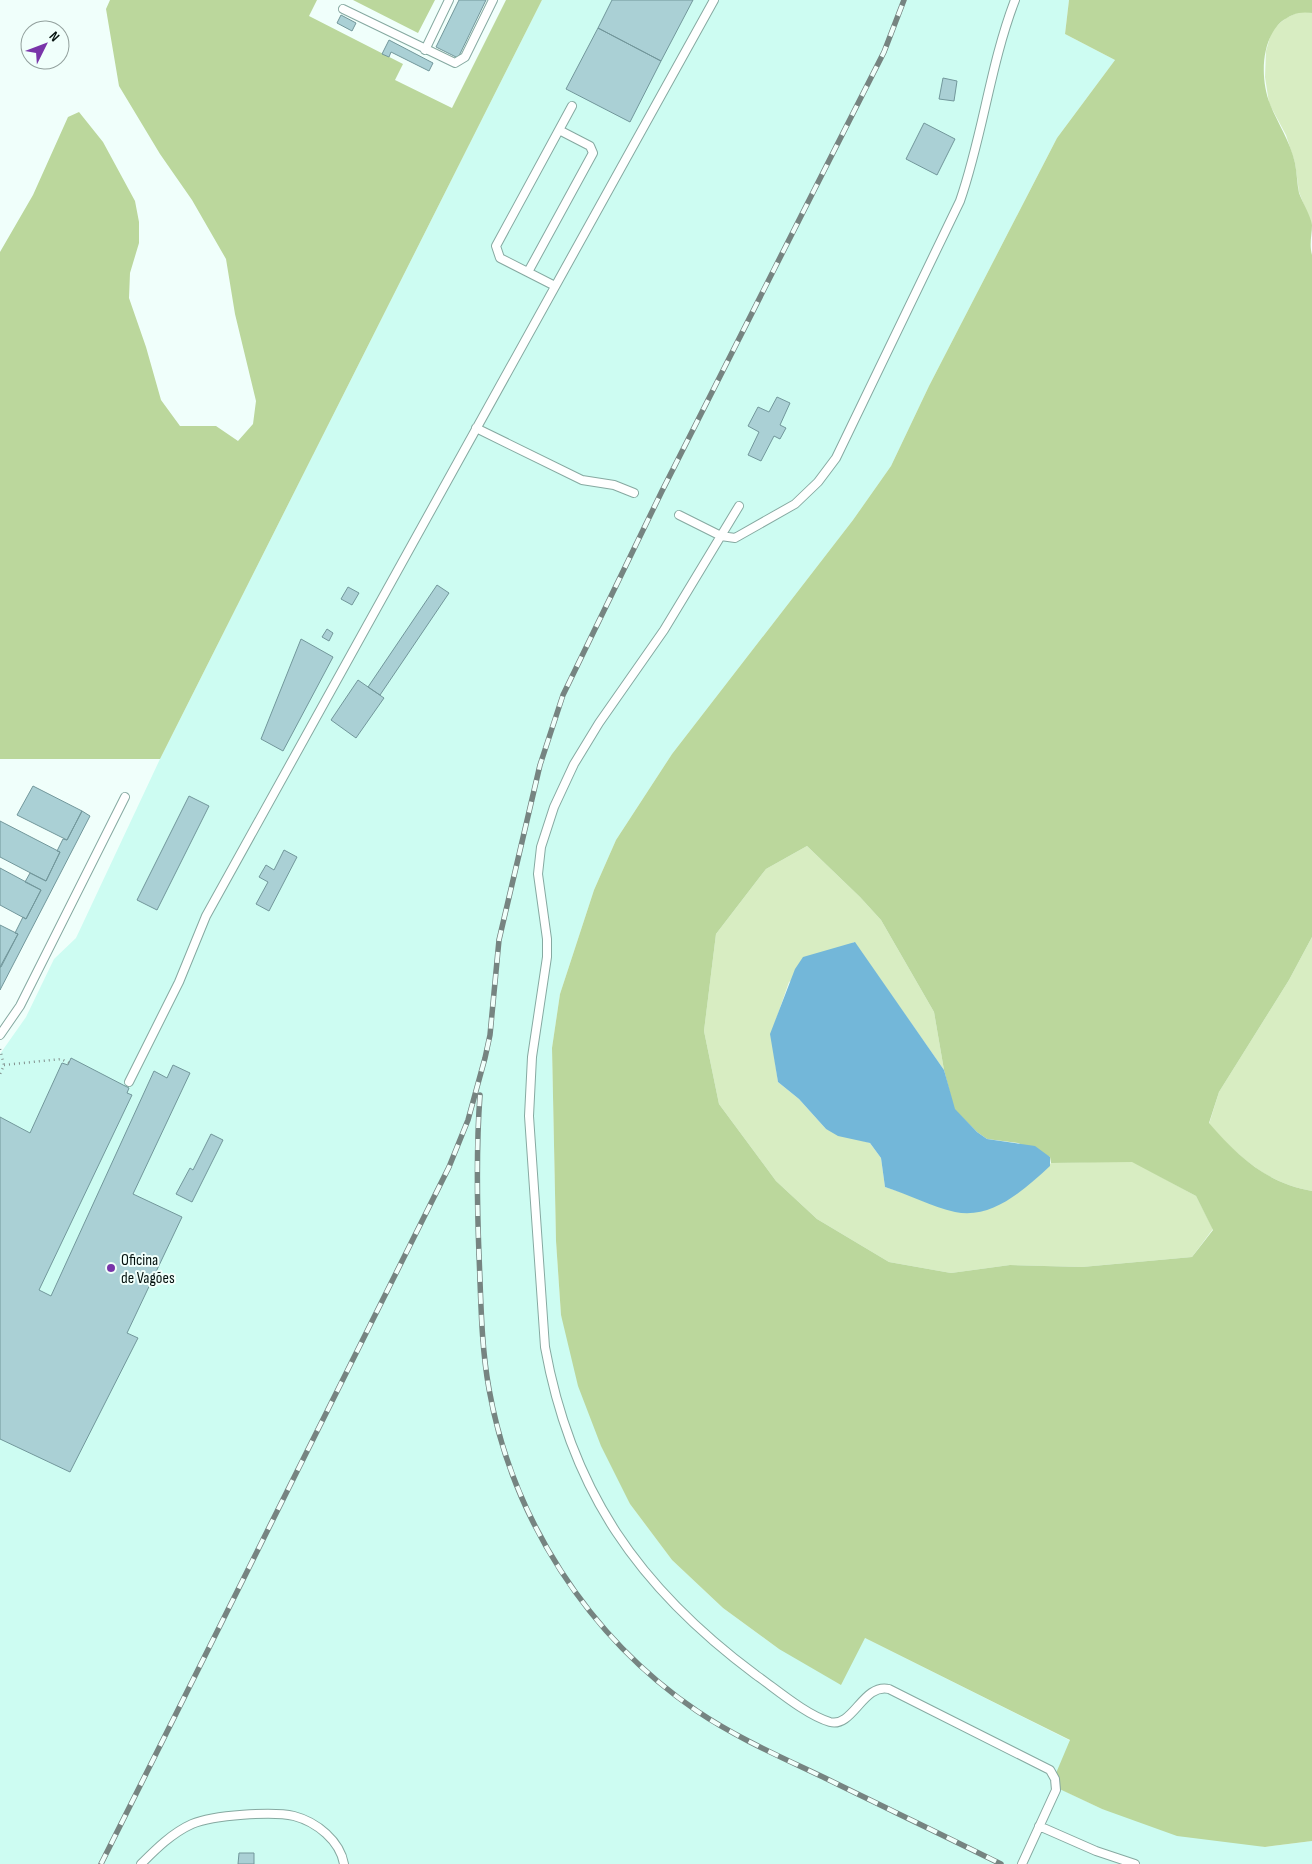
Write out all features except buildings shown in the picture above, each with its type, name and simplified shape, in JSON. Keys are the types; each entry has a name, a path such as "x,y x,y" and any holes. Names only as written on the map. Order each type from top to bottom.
{"lane":[{"path":"425,50 449,0"},
{"path":"343,9 451,63 462,60 492,0"},
{"path":"129,1082 179,982 206,916 714,0"},
{"path":"679,515 721,536 735,538 795,504 818,482 843,446 960,201 973,160 993,66 1015,0"},
{"path":"555,286 500,258 496,246 572,106"},
{"path":"528,272 593,153 590,146 559,130"},
{"path":"476,428 582,480 614,485 634,493"},
{"path":"739,506 664,630 582,750 563,785 541,847 538,874 547,939 547,957 532,1057 529,1132 545,1347 557,1404 577,1460 598,1504 619,1538 654,1584 702,1631 769,1684 828,1721 842,1721 875,1690 884,1688 1046,1767 1055,1780 1056,1790 1022,1864"},
{"path":"0,1035 20,1006 125,797"},
{"path":"141,1864 172,1836 201,1820 224,1816 285,1815 301,1818 329,1836 340,1848 344,1864"},
{"path":"1039,1826 1096,1852 1135,1864"}],"path":[{"path":"0,1049 4,1065 0,1074"},
{"path":"4,1065 61,1059 69,1063"}],"shaded area":[{"path":"542,0 1069,0 1065,34 1115,60 1057,138 929,386 891,466 853,520 672,754 616,840 594,890 560,994 552,1048 556,1241 561,1315 630,1504 672,1560 723,1608 779,1649 865,1638 1071,1741 1052,1785 1102,1809 1265,1847 1312,1841 1312,1864 0,1864 0,1054 26,1017 54,959 76,938 160,759"},
{"path":"1301,11 1312,13 1312,226 1299,192 1295,163 1286,135 1269,103 1265,77 1266,51 1272,30 1286,18"},
{"path":"807,846 881,920 934,1012 944,1070 854,942 789,982 771,1034 778,1082 799,1099 826,1129 870,1143 881,1158 885,1187 965,1213 982,1211 999,1204 1034,1180 1051,1163 1132,1161 1196,1196 1213,1229 1192,1257 1082,1267 1010,1265 951,1273 889,1262 817,1219 776,1181 719,1104 704,1031 716,934 766,869"},
{"path":"1312,937 1312,1191 1281,1182 1254,1167 1209,1124 1219,1092 1289,980"}],"green space":[{"path":"110,0 317,0 309,16 403,64 395,80 452,108 506,0 542,0 160,759 0,759 0,252 33,195 68,117 79,112 103,142 135,201 139,222 139,243 130,273 129,298 146,347 161,400 180,426 216,426 238,441 253,424 256,401 235,314 226,259 192,200 160,154 119,86 106,9"},
{"path":"353,0 435,0 418,33"},
{"path":"1069,0 1312,0 1312,13 1304,12 1292,15 1281,22 1274,30 1266,49 1264,72 1270,104 1293,155 1299,193 1312,225 1312,937 1289,980 1219,1092 1209,1123 1231,1147 1254,1167 1281,1182 1312,1191 1312,1841 1265,1847 1177,1836 1102,1809 1051,1785 1070,1740 865,1638 841,1685 779,1649 723,1608 672,1560 630,1504 601,1446 578,1386 561,1315 556,1241 552,1048 560,994 594,890 616,840 672,754 853,520 891,466 929,386 1057,138 1115,60 1065,34","holes":["807,846 881,920 934,1012 944,1070 954,1109 977,1132 987,1139 1018,1143 1050,1157 1051,1163 1132,1162 1196,1196 1213,1230 1192,1257 1082,1267 1010,1265 951,1273 889,1262 817,1219 776,1181 719,1104 704,1031 716,934 766,869"]}],"water":[{"path":"855,942 944,1070 955,1109 977,1132 987,1139 1035,1146 1050,1157 1050,1166 1007,1201 982,1211 969,1213 955,1212 885,1187 881,1158 870,1143 838,1136 826,1129 799,1099 778,1082 770,1034 795,969 803,957"}],"railway":[{"path":"101,1864 449,1167 468,1120 485,1058 490,1035 499,940 540,765 563,695 662,491 884,52 904,0"},
{"path":"480,1095 477,1195 481,1306 486,1372 500,1437 516,1483 536,1528 561,1571 589,1611 622,1648 658,1681 697,1711 760,1747 1001,1864"}],"place":[{"name":"Oficina de Vagões","path":"111,1268"}]}
